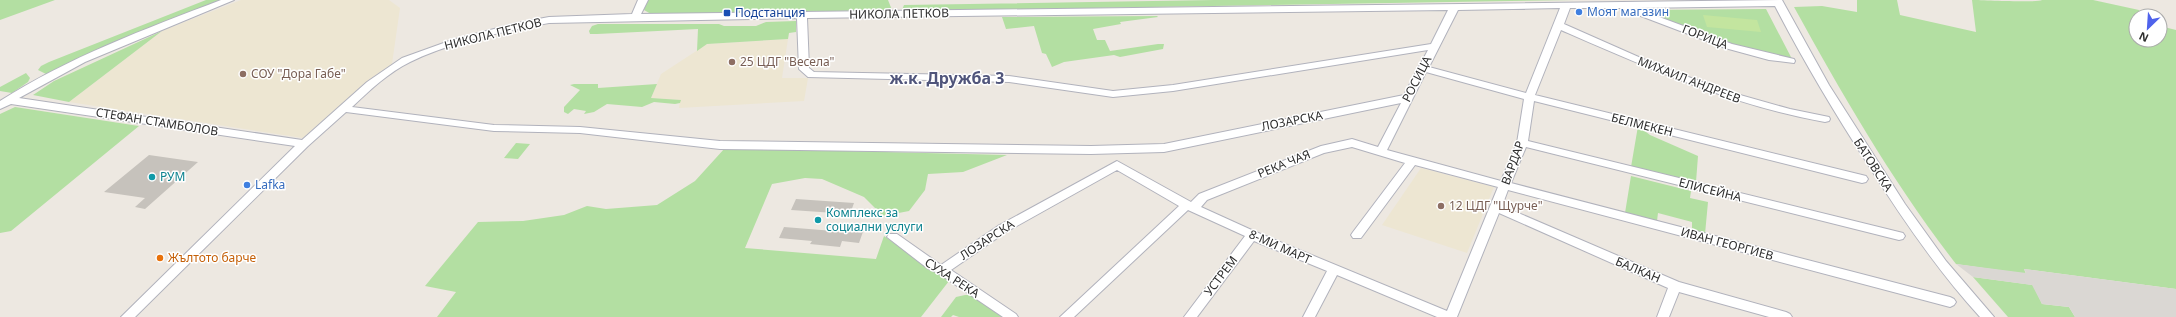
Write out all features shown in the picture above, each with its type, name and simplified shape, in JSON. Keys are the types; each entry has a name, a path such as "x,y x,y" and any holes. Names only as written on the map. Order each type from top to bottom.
{"street":[{"name":"СТЕФАН СТАМБОЛОВ","path":"4,103 41,81 118,44 229,0"},
{"path":"634,17 643,0"},
{"name":"НИКОЛА ПЕТКОВ","path":"127,317 304,144 372,84 406,60 455,42 517,26 549,20 634,17 1622,6 1755,3 1779,1"},
{"name":"БАТОВСКА","path":"1779,1 1786,17 1845,122 1925,242 1988,317"},
{"path":"1755,3 1772,9 1786,17"},
{"name":"ВАРДАР","path":"1450,317 1522,143 1529,97 1566,6"},
{"name":"ГОРИЦА","path":"1622,6 1726,46 1761,56 1790,61"},
{"name":"РОСИЦА","path":"1381,152 1422,68 1454,8"},
{"path":"802,15 804,69 812,75 1009,79 1113,94 1173,88 1434,46"},
{"name":"МИХАИЛ АНДРЕЕВ","path":"1558,25 1717,92 1777,110 1825,119"},
{"name":"БЕЛМЕКЕН","path":"1422,68 1529,97 1862,179"},
{"name":"ЛОЗАРСКА","path":"344,109 494,128 580,130 720,145 1092,150 1164,148 1407,98"},
{"name":"СТЕФАН СТАМБОЛОВ","path":"4,103 304,144"},
{"name":"РЕКА ЧАЯ","path":"1066,317 1190,206 1203,197 1321,150 1352,143 1381,152"},
{"name":"ЕЛИСЕЙНА","path":"1522,143 1899,236"},
{"path":"1381,152 1504,186"},
{"path":"1357,235 1412,161"},
{"name":"ЛОЗАРСКА","path":"942,270 1002,229 1117,165"},
{"name":"8-МИ МАРТ","path":"1117,165 1190,206 1252,235 1333,270 1450,317"},
{"name":"ИВАН ГЕОРГИЕВ","path":"1504,186 1950,302"},
{"name":"БАЛКАН","path":"1495,207 1675,286 1786,317"},
{"name":"УСТРЕМ","path":"1190,317 1252,235"},
{"name":"СУХА РЕКА","path":"893,237 931,265 942,270 1012,317"},
{"path":"1308,317 1333,270"},
{"path":"1663,317 1675,286"}],"shaded area":[{"name":"СОУ \"Дора Габе\"","path":"241,0 389,0 400,8 392,64 365,83 303,138 69,102 162,31"},
{"name":"25 ЦДГ \"Весела\"","path":"788,39 782,78 808,78 804,101 679,108 680,100 651,98 661,74 707,44"},
{"name":"12 ЦДГ \"Щурче\"","path":"1421,168 1494,187 1467,253 1382,225"},
{"path":"1956,264 2026,273 2024,269 2176,289 2176,317 2075,317 2069,307 2042,304 2032,285 1973,277"}],"green space":[{"path":"0,0 55,0 0,20"},
{"path":"206,0 223,0 54,72 46,74 38,70 41,66 49,62"},
{"path":"647,0 888,0 892,10 651,14 644,10"},
{"path":"1214,0 1575,0 902,10 904,5"},
{"path":"1857,0 1897,0 1900,15 1976,32 1972,0 2093,0 2130,8 2128,8 2128,48 2168,48 2168,28 2176,30 2176,289 2024,269 2026,274 1956,264 1911,203 1890,171 1850,106 1794,7 1822,6 1857,12"},
{"path":"1766,9 1792,59 1747,50 1637,10"},
{"path":"1703,15 1757,20 1761,32 1707,27"},
{"path":"1002,17 1158,17 1120,22 1121,24 1093,29 1097,40 1105,40 1110,51 1158,44 1164,44 1163,49 1120,57 1114,55 1064,62 1052,67 1046,54 1042,53 1034,26 1006,29"},
{"path":"796,21 796,32 789,33 788,39 707,44 697,51 698,29 597,34 590,34 589,31 592,26 598,24 719,24 724,26 756,26 766,22"},
{"path":"162,31 69,102 33,95 54,81"},
{"path":"26,73 30,78 28,82 12,93 0,91 0,87"},
{"path":"598,84 598,88 657,84 651,98 681,100 680,103 675,104 654,102 642,107 607,104 594,112 584,114 586,111 574,109 568,114 564,112 564,107 580,90 570,85"},
{"path":"15,107 139,126 11,231 0,233 0,114"},
{"path":"1638,126 1650,135 1698,156 1696,182 1631,167"},
{"path":"516,143 530,144 518,159 504,158"},
{"path":"725,148 1007,155 963,172 928,174 925,190 909,211 883,216 864,197 822,179 805,178 772,184 745,248 876,259 884,236 949,281 921,317 437,317 456,292 425,286 478,222 523,221 564,215 587,206 606,209 657,205 695,181"},
{"path":"1631,176 1691,191 1690,198 1708,202 1705,234 1692,231 1692,222 1658,213 1657,221 1625,213"},
{"path":"1973,277 2033,285 2042,304 2069,307 2075,317 2008,317"},
{"path":"971,295 1002,317 959,317 953,315 951,317 941,317 956,297"}],"building":[{"name":"РУМ","path":"149,155 198,162 145,209 135,207 145,198 104,192"},
{"path":"796,199 854,203 850,214 791,210"},
{"path":"848,225 865,226 859,243 842,241 840,247 810,244 812,241 779,238 784,227 846,232"}],"place":[{"name":"Моят магазин","path":"1579,12"},
{"name":"Подстанция","path":"727,13"},
{"name":"25 ЦДГ \"Весела\"","path":"732,62"},
{"name":"СОУ \"Дора Габе\"","path":"243,74"},
{"name":"РУМ","path":"152,177"},
{"name":"Lafka","path":"247,185"},
{"name":"12 ЦДГ \"Щурче\"","path":"1441,206"},
{"name":"Комплекс за социални услуги","path":"818,220"},
{"name":"Жълтото барче","path":"160,258"}],"district":[{"name":"ж.к. Дружба 3","path":"947,78"}]}
